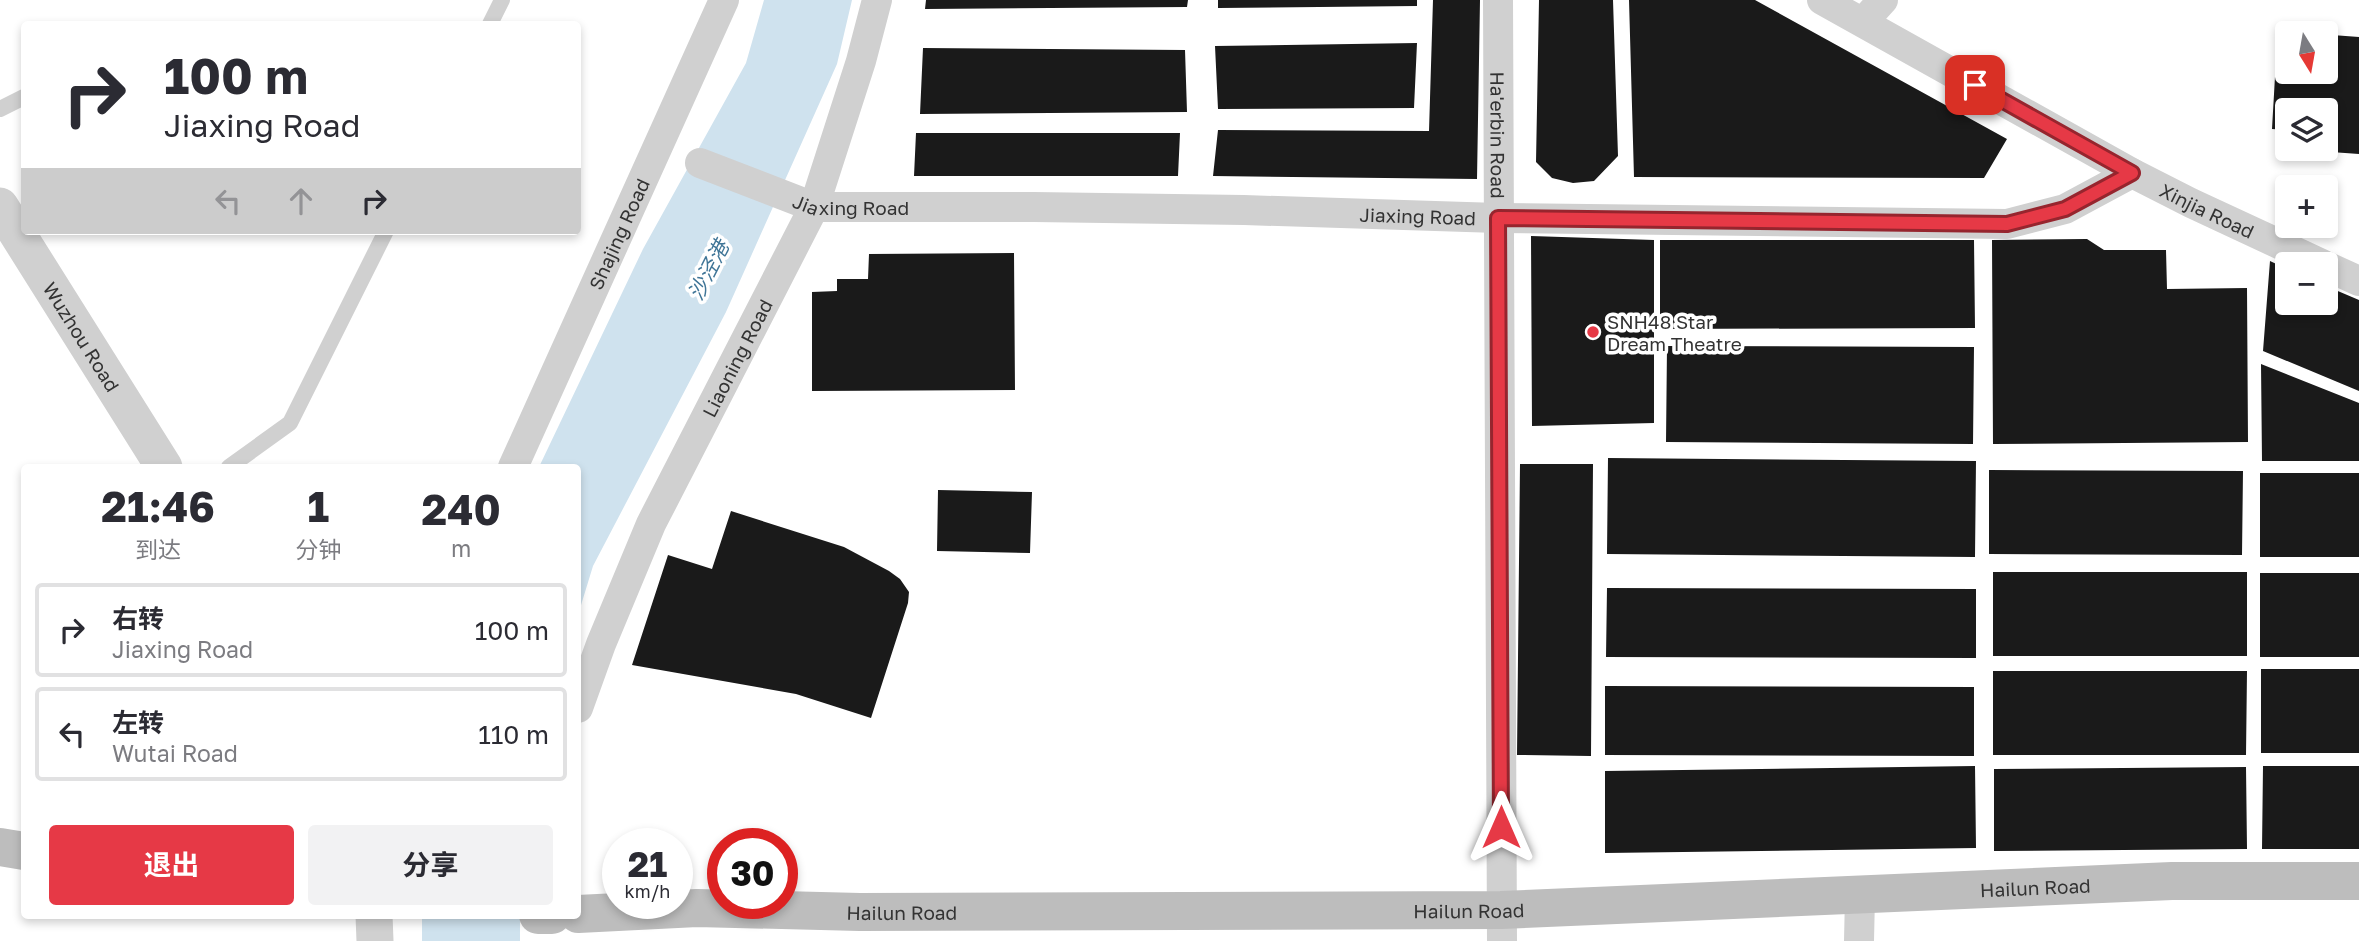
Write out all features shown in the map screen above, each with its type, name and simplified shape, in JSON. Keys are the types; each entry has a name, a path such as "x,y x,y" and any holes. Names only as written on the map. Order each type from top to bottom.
{"main road":[{"path":"0,847 21,850"},
{"name":"Hailun Road","path":"581,914 697,908 1502,926 1860,896 2172,881 2359,881"}],"street":[{"name":"Shajing Road","path":"514,464 724,0"},
{"name":"Liaoning Road","path":"581,700 651,524 814,207 861,61 877,0"},
{"name":"Ha'erbin Road","path":"1498,0 1502,926"},
{"path":"1822,0 1863,22 1883,0"},
{"name":"Xinjia Road","path":"1863,22 2132,173 2296,252"},
{"name":"Jiaxing Road","path":"700,163 814,207 1244,210 1498,218 2007,224 2065,209 2132,173"},
{"name":"Wuzhou Road","path":"0,206 162,464"},
{"name":"Xinjia Road","path":"2338,271 2359,281"},
{"path":"1859,941 1860,896"},
{"path":"373,919 375,941"},
{"path":"539,941 540,919"}],"lane":[{"path":"492,21 502,0"},
{"path":"0,109 21,98"},
{"path":"233,464 290,423 384,235"}],"water":[{"name":"沙泾港","path":"764,0 852,0 837,64 726,312 593,566 581,605 581,464 540,464 643,249 746,63"},
{"path":"422,919 520,919 520,941 422,941"}],"building":[{"path":"926,0 1188,0 1187,7 925,9"},
{"path":"1218,0 1417,0 1417,6 1218,8"},
{"path":"1433,0 1480,0 1477,179 1213,176 1218,130 1429,131"},
{"path":"1539,0 1613,0 1618,156 1594,181 1573,183 1552,178 1536,162"},
{"path":"1629,0 1755,0 2007,139 1984,178 1634,177"},
{"path":"2338,35 2359,37 2359,154 2338,152 2338,98 2275,98 2275,129 2272,129 2275,76 2275,84 2338,84"},
{"path":"1417,43 1414,108 1218,109 1215,46"},
{"path":"923,48 1185,50 1187,112 920,114"},
{"path":"916,133 1180,133 1178,176 914,176"},
{"name":"SNH48 Star Dream Theatre","path":"1531,236 1654,240 1654,423 1532,426"},
{"path":"2087,239 2104,250 2166,250 2167,289 2247,288 2248,442 1993,444 1992,240"},
{"path":"1660,240 1974,240 1975,328 1660,329"},
{"path":"1014,253 1015,390 812,391 812,292 837,291 837,279 868,279 869,254"},
{"path":"2270,261 2275,263 2275,315 2338,315 2338,291 2359,300 2359,391 2263,351"},
{"path":"1667,346 1974,347 1973,444 1666,442"},
{"path":"2261,364 2359,403 2359,461 2262,461"},
{"path":"1608,458 1976,461 1975,557 1607,554"},
{"path":"1520,464 1593,464 1591,756 1517,755"},
{"path":"1989,470 2243,471 2242,555 1989,554"},
{"path":"2260,473 2359,473 2359,557 2260,557"},
{"path":"938,490 1032,492 1030,553 937,551"},
{"path":"731,511 844,547 889,571 900,579 909,592 908,603 871,718 796,694 632,665 668,555 712,569"},
{"path":"1993,572 2247,572 2247,656 1993,656"},
{"path":"2260,573 2359,573 2359,657 2260,657"},
{"path":"1607,588 1976,589 1976,658 1606,657"},
{"path":"2261,669 2359,669 2359,753 2261,753"},
{"path":"1993,671 2247,671 2246,755 1993,755"},
{"path":"1605,686 1974,687 1974,756 1605,755"},
{"path":"1975,766 1976,848 1605,853 1605,771"},
{"path":"2263,766 2359,766 2359,849 2262,849"},
{"path":"2246,767 2247,849 1994,851 1994,769"}],"place":[{"name":"SNH48 Star Dream Theatre","path":"1593,332"}],"route":[{"path":"1501,827 1498,218 2007,224 2065,209 2132,173 1975,85"}]}
